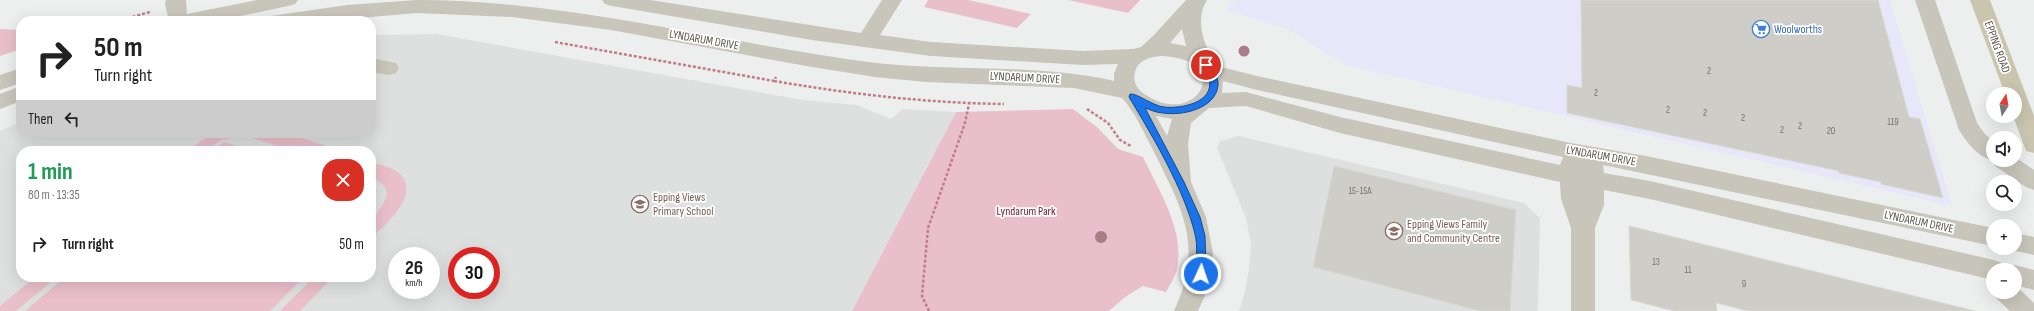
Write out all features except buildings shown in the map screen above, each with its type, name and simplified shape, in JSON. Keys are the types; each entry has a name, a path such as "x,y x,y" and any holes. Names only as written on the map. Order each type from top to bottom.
{"main road":[{"name":"EPPING ROAD","path":"1980,0 2012,87"},
{"name":"EPPING ROAD","path":"2022,113 2034,145"}],"street":[{"path":"176,0 175,4 178,16"},
{"path":"203,16 220,11 288,0"},
{"name":"LYNDARUM DRIVE","path":"612,0 698,6 866,41 931,49 1083,58 1142,54"},
{"path":"866,41 892,0"},
{"path":"1925,0 1967,125 1978,140 1986,147"},
{"path":"1186,311 1196,293 1199,280 1202,253 1201,236 1195,217 1180,182 1147,118 1124,83 1124,73 1128,64 1161,40 1194,3"},
{"path":"1180,182 1176,142 1181,121 1211,94 1214,86 1209,68 1195,47 1192,32 1194,3"},
{"name":"LYNDARUM DRIVE","path":"328,16 390,8 462,7 525,12 630,27 855,67 936,76 1024,77 1077,81 1131,94"},
{"path":"1142,54 1164,49 1180,50 1195,56 1209,68"},
{"name":"LYNDARUM DRIVE","path":"1209,68 1257,83 1570,152 1646,164 1986,236"},
{"path":"0,83 16,77"},
{"path":"1131,94 1146,105 1162,110 1180,111 1200,104"},
{"path":"0,102 16,95"},
{"name":"LYNDARUM DRIVE","path":"1200,104 1246,99 1340,125 1582,178 1650,190 1986,268"},
{"path":"1570,152 1593,205 1583,228 1583,311"},
{"path":"1582,178 1593,156"},
{"path":"2013,167 2034,181"},
{"path":"2022,243 2034,246"},
{"path":"1964,262 1986,277"},
{"path":"2022,277 2034,280"},
{"path":"2013,299 2026,311"}],"path":[{"path":"929,311 922,296 928,228 965,123 969,104"}],"shaded area":[{"path":"1235,0 1890,0 1952,206 1346,65 1287,29 1227,10"},
{"name":"Epping Views Primary School","path":"436,34 803,100 857,105 891,119 902,109 956,112 852,311 0,311 0,131 16,124 16,138 376,138 376,35"},
{"name":"Epping Views Family and Community Centre","path":"1239,136 1524,203 1540,218 1538,311 1239,311 1249,269 1251,244 1246,218 1217,148 1220,141"}],"green space":[{"path":"928,0 968,0 1031,14 1017,28 924,7"},
{"path":"1068,0 1140,0 1128,13"},
{"path":"0,29 16,30 16,51 0,56"},
{"name":"Lyndarum Park","path":"1073,109 1098,128 1118,149 1143,157 1169,211 1177,240 1177,269 1166,292 1143,286 1125,297 1109,311 852,311 956,112"},
{"path":"206,138 234,138 222,140 212,146 194,146"},
{"path":"251,138 303,138 326,146 277,146"},
{"path":"224,142 236,146 219,146"},
{"path":"376,164 390,168 400,174 405,182 406,191 404,200 399,209 376,234 376,214 384,202 387,191 376,180"},
{"path":"29,282 51,282 16,311 0,311 0,306"},
{"path":"59,282 299,282 270,311 25,311"},
{"path":"309,282 328,282 300,311 280,311"}],"place":[{"name":"Woolworths","path":"1761,29"},
{"name":"Epping Views Primary School","path":"640,204"},
{"name":"Epping Views Family and Community Centre","path":"1394,231"}],"route":[{"path":"1201,274 1201,236 1195,217 1180,182 1147,118 1133,97 1146,105 1162,110 1180,111 1195,107 1205,101 1211,94 1214,86 1211,71 1206,65"}]}
